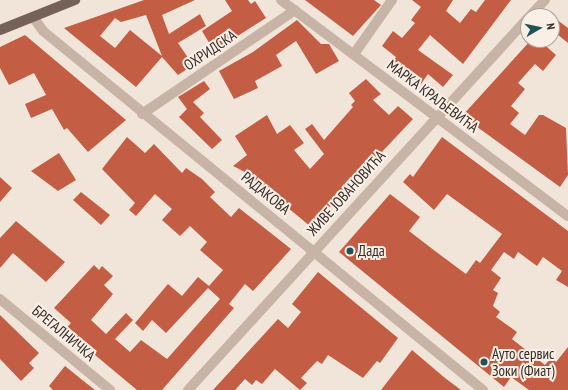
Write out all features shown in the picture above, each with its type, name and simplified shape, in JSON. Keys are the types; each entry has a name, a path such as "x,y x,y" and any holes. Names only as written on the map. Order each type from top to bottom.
{"main road":[{"path":"0,30 75,0"}],"street":[{"name":"МАРКА КРАЉЕВИЋА","path":"281,0 568,216"},
{"path":"354,54 392,0"},
{"name":"ЖИВЕ ЈОВАНОВИЋА","path":"537,8 545,0"},
{"name":"ОХРИДСКА","path":"142,114 295,10"},
{"name":"РАДАКОВА","path":"33,17 43,31 142,114 314,251 483,390"},
{"name":"ЖИВЕ ЈОВАНОВИЋА","path":"188,390 435,117 520,27"},
{"name":"БРЕГАЛНИЧКА","path":"0,299 110,390"}],"building":[{"path":"144,0 195,0 162,15 169,34 200,14 206,26 178,43 193,65 178,75 162,57 136,87 64,28","holes":["146,15 162,56 130,30 115,48 100,36 115,18 121,22"]},
{"path":"225,0 248,0 251,4 255,1 266,18 214,51 202,31 232,11"},
{"path":"305,0 374,0 381,5 353,36"},
{"path":"412,0 453,0 446,11 460,23 471,9 476,12 485,0 511,0 463,64 430,35 418,50 453,75 443,87 428,74 421,84 406,74 392,64 396,57 382,46 393,31 402,38 415,23 411,20 421,7"},
{"path":"297,20 321,44 329,44 339,61 316,74 296,41 276,55 282,66 255,81 258,88 234,99 219,71 253,52"},
{"path":"560,22 568,28 568,43 560,36"},
{"path":"25,35 126,120 88,152 67,128 64,130 52,109 31,118 25,104 46,95 34,73 9,85 0,68 0,47"},
{"path":"524,48 548,48 556,55 543,71 535,64 518,83 525,89 511,106 519,113 510,124 525,135 539,115 543,115 566,128 568,175 560,187 462,116"},
{"path":"366,79 381,94 373,100 389,115 398,106 413,119 311,227 245,172 233,166 247,155 235,136 267,115 277,134 290,125 304,143 294,150 310,169 324,154 305,129 312,124 324,140 353,107 351,105 355,101 349,93"},
{"path":"204,81 210,89 193,102 204,113 200,117 222,140 212,149 179,117 187,109 178,97"},
{"path":"127,137 145,153 154,144 182,173 186,168 202,179 215,192 210,197 231,217 239,208 291,249 253,291 245,284 229,304 234,308 162,390 137,390 65,330 71,323 54,308 94,265 99,270 102,266 113,276 104,285 113,294 91,320 106,334 126,313 133,320 115,339 130,352 141,340 167,359 220,299 208,288 166,333 152,320 143,331 135,323 168,284 182,296 198,277 209,286 223,270 200,250 207,242 190,226 180,236 162,220 172,209 155,194 136,216 129,210 135,203 102,169"},
{"path":"442,137 568,231 568,287 556,280 562,271 543,257 537,266 518,252 514,259 504,252 491,270 501,278 493,290 498,293 493,306 500,312 496,317 517,332 512,339 545,365 551,358 556,362 568,347 568,390 529,390 511,377 504,387 339,252 390,194 420,217 409,231 439,254 466,274 476,260 480,263 502,234 447,194 434,210 403,182 410,174 413,177"},
{"path":"59,153 76,180 58,191 31,171"},
{"path":"0,177 12,188 0,202"},
{"path":"81,192 110,215 101,225 73,200"},
{"path":"16,221 65,262 46,282 13,253 0,268 0,238"},
{"path":"318,272 398,338 380,363 377,361 363,378 328,355 322,364 317,361 301,378 307,383 300,390 275,369 262,384 256,380 252,385 245,379 235,390 213,390 278,319 288,328 301,312 292,304"},
{"path":"0,315 39,353 29,363 34,368 21,381 0,359"},
{"path":"412,350 445,378 461,390 381,390"},
{"path":"65,366 95,390 53,390 49,386"}],"place":[{"name":"Дада","path":"350,251"},
{"name":"Ауто сервис Зоки (Фиат)","path":"484,362"}]}
